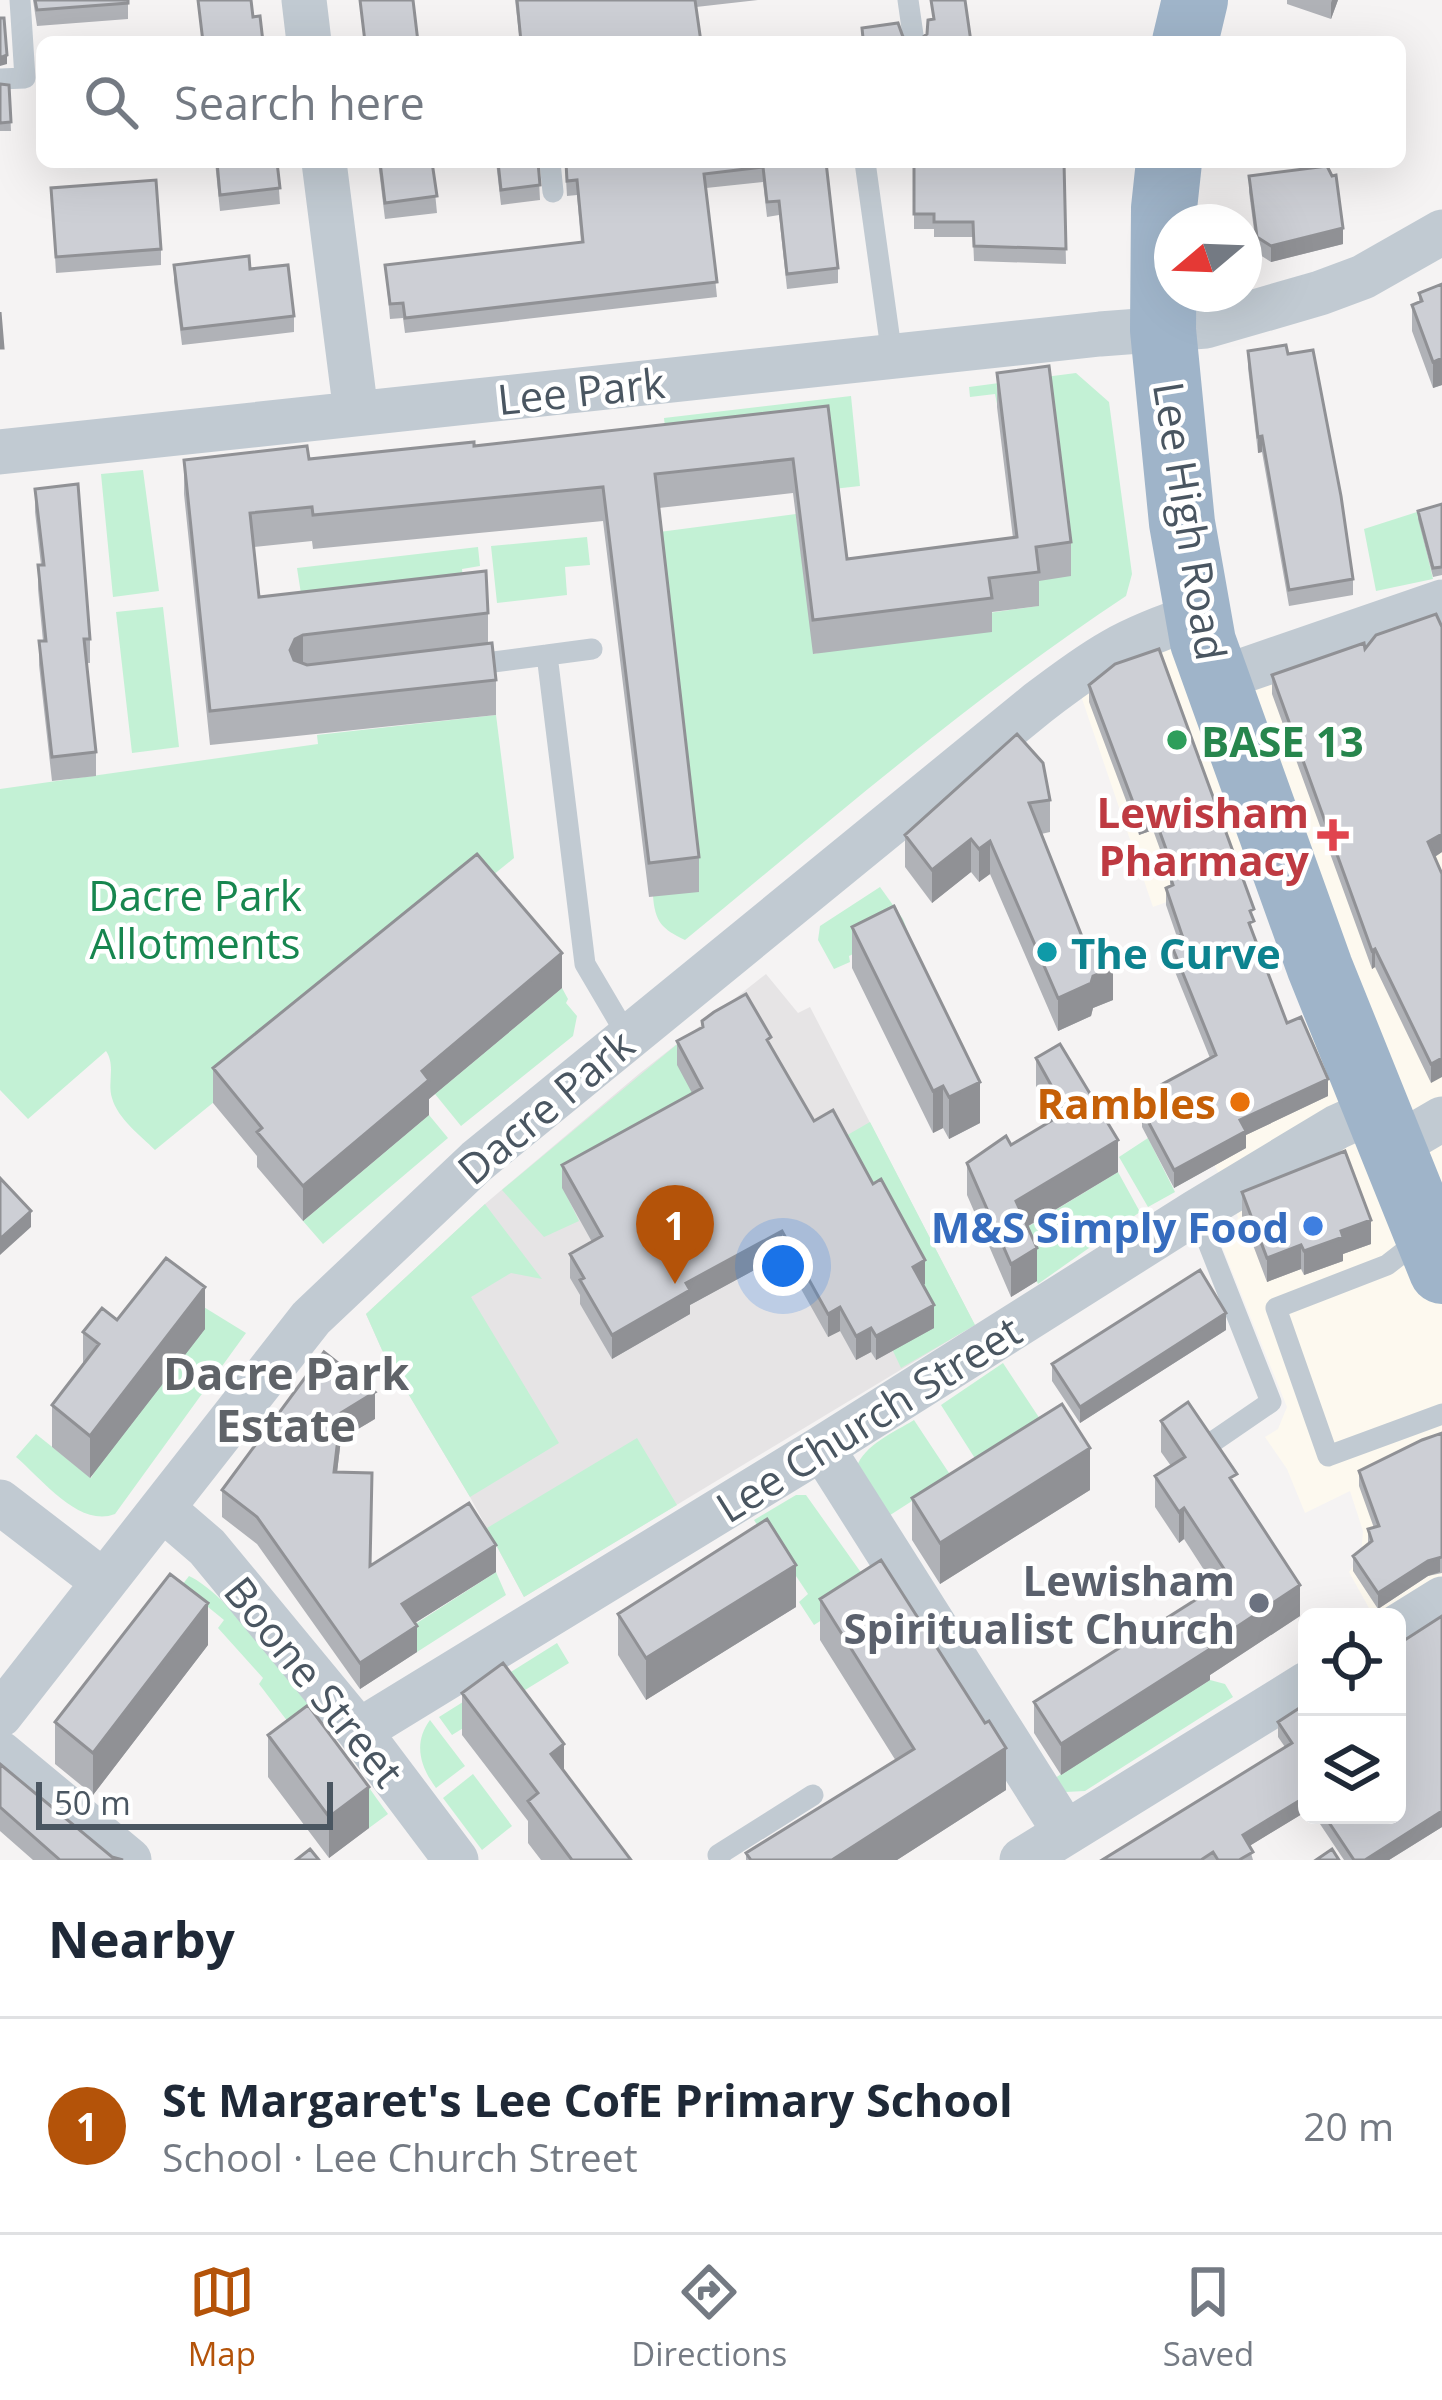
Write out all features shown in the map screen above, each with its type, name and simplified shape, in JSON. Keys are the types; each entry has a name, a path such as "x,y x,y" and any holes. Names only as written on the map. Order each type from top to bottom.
{"highway":[{"path":"1187,36 1195,0"},
{"name":"Lee High Road","path":"1168,168 1163,330 1197,616 1320,968 1405,1125 1435,1252"}],"street":[{"path":"304,0 308,36"},
{"path":"325,168 356,413"},
{"name":"Lee Park","path":"0,452 1206,326 1364,277 1442,232"},
{"path":"1216,680 1442,602"},
{"name":"Dacre Park","path":"0,1715 311,1318 461,1175 1104,652 1143,633 1197,616"},
{"name":"Lee Church Street","path":"359,1731 1337,1126 1405,1125"},
{"path":"822,1448 1065,1832"},
{"path":"0,1502 104,1582"},
{"name":"Boone Street","path":"164,1510 207,1547 359,1731 456,1860"},
{"path":"1406,1621 1442,1599"},
{"path":"1022,1860 1298,1690"},
{"path":"0,1753 129,1860"}],"lane":[{"path":"0,79 25,78 20,0"},
{"path":"908,0 913,36"},
{"path":"551,168 554,192"},
{"path":"866,168 892,356"},
{"path":"455,666 592,650"},
{"path":"547,655 585,964 628,1036"},
{"path":"1196,1212 1271,1402 1214,1441"},
{"path":"1435,1252 1387,1264 1276,1308 1328,1456 1442,1414"},
{"path":"719,1860 718,1856 813,1795"}],"shaded area":[{"path":"1199,643 1217,702 1362,649 1442,844 1442,1706 1406,1649 1406,1608 1369,1608 1349,1572 1361,1555 1363,1531 1350,1491 1305,1513 1287,1469 1265,1437 1278,1429 1287,1407 1219,1239 1238,1218 1174,1087 1243,1052 1314,1025 1257,869 1153,907 1079,690 1140,652"},
{"path":"766,974 798,1013 810,1007 975,1325 524,1597 366,1314 485,1204"}],"green space":[{"path":"1076,373 1109,402 1132,574 1126,596 956,719 685,940 671,932 658,918 653,896 699,891 606,539 796,514 814,654 1038,606 995,394 970,397 969,387"},
{"path":"851,396 860,486 833,489 668,458 664,418"},
{"path":"143,470 159,591 113,597 101,474"},
{"path":"1417,512 1433,579 1376,591 1364,529"},
{"path":"587,537 590,565 565,567 567,595 497,603 491,546"},
{"path":"478,547 480,566 462,569 464,592 306,626 297,568"},
{"path":"163,607 179,747 132,753 116,612"},
{"name":"Dacre Park Allotments","path":"496,715 514,858 155,1150 115,1106 106,1051 28,1119 0,1090 0,789 318,744 317,735"},
{"path":"880,887 909,935 890,944 886,938 834,969 818,940 820,926"},
{"path":"562,988 577,1016 573,1036 461,1126 435,1094"},
{"path":"732,1001 746,1017 714,1133 563,1188 579,1221 544,1237 502,1190 687,1036 706,1031 703,1024"},
{"path":"429,1115 448,1138 323,1244 303,1221"},
{"path":"870,1122 975,1325 901,1368 837,1141"},
{"path":"1148,1138 1175,1192 1148,1207 1119,1157"},
{"path":"1118,1172 1140,1212 1038,1284 1016,1234"},
{"path":"485,1204 542,1279 511,1273 471,1297 559,1443 470,1497 382,1350 366,1314"},
{"path":"194,1301 246,1333 115,1514 101,1516 75,1508 16,1457 36,1434 91,1478"},
{"path":"1003,1363 1040,1419 976,1460 941,1405"},
{"path":"914,1420 951,1476 884,1519 856,1468 873,1446"},
{"path":"637,1438 677,1505 524,1597 487,1528"},
{"path":"796,1495 806,1495 872,1588 814,1625 799,1602 808,1594 754,1520"},
{"path":"496,1572 506,1595 417,1652 403,1632"},
{"path":"189,1576 211,1591 265,1648 388,1814 369,1828 259,1684 263,1678 218,1628 224,1620 197,1598 176,1593"},
{"path":"557,1643 569,1663 452,1735 439,1717"},
{"path":"1210,1680 1225,1684 1233,1697 1085,1791 1065,1792 1055,1778"},
{"path":"430,1720 465,1766 436,1788 421,1754"},
{"path":"473,1774 512,1826 482,1850 443,1798"}],"building":[{"path":"35,0 128,0 128,3 37,10"},
{"path":"198,0 251,0 253,17 260,16 262,36 202,36"},
{"path":"360,0 413,0 417,36 364,36"},
{"path":"517,0 695,0 700,36 520,36"},
{"path":"931,0 965,0 970,36 924,36 928,20 934,19"},
{"path":"0,18 4,18 7,55 0,58"},
{"path":"898,23 903,36 863,36 862,28"},
{"path":"0,84 9,85 11,122 0,123"},
{"path":"218,168 278,168 280,188 220,195"},
{"path":"381,168 433,168 437,196 385,203"},
{"path":"499,168 539,168 540,185 501,190"},
{"path":"566,168 755,168 704,174 717,282 405,318 403,303 390,304 385,265 583,242 577,180 567,181"},
{"path":"763,168 827,168 838,268 787,274 779,201 767,202"},
{"path":"914,168 1064,168 1066,249 974,246 973,222 934,222 934,214 914,214"},
{"path":"1328,168 1336,175 1343,228 1271,246 1262,240 1262,204 1253,204 1249,176"},
{"path":"156,180 161,249 56,257 51,188"},
{"path":"249,256 250,269 288,265 294,316 182,329 174,265"},
{"path":"1442,284 1442,358 1433,362 1412,305 1422,301 1419,293"},
{"path":"1286,345 1288,354 1313,350 1353,579 1289,590 1262,436 1258,437 1248,351"},
{"path":"1049,366 1071,542 1036,547 1039,572 989,578 992,598 813,620 793,459 655,474 699,857 649,863 603,487 313,515 312,507 250,513 259,597 486,571 488,613 303,635 290,650 294,660 307,665 492,643 496,680 210,711 184,460 307,446 309,459 474,442 474,446 828,406 847,559 1017,537 997,373"},
{"path":"78,484 90,639 84,639 96,752 52,757 39,641 46,641 35,489"},
{"path":"1442,504 1442,567 1433,568 1418,511"},
{"path":"1436,614 1442,627 1442,834 1428,842 1442,874 1442,1058 1431,1064 1375,949 1372,951 1272,675 1364,643 1365,649 1376,635"},
{"path":"1159,649 1254,909 1250,911 1254,921 1249,923 1287,1023 1301,1017 1328,1079 1240,1120 1246,1131 1174,1170 1142,1110 1165,1098 1159,1086 1216,1055 1169,939 1182,935 1166,888 1173,885 1170,876 1175,874 1153,813 1139,818 1089,685 1115,664"},
{"path":"1017,734 1043,763 1050,800 1029,803 1085,944 1101,938 1113,968 1058,998 990,841 979,849 971,839 932,870 905,835"},
{"path":"477,854 562,953 422,1071 429,1080 303,1186 257,1132 262,1128 213,1068"},
{"path":"894,906 980,1082 949,1097 943,1086 933,1091 852,927"},
{"path":"746,994 814,1121 833,1110 873,1184 881,1179 925,1260 913,1267 934,1305 876,1336 871,1328 856,1336 840,1307 828,1314 782,1231 686,1283 690,1290 612,1335 570,1254 602,1236 562,1165 702,1088 677,1041"},
{"path":"1060,1044 1118,1140 1016,1201 1037,1248 1011,1264 967,1163 1006,1136 1011,1145 1066,1112 1036,1058"},
{"path":"1345,1151 1371,1220 1341,1231 1343,1237 1267,1258 1242,1192"},
{"path":"0,1178 31,1211 0,1239"},
{"path":"166,1258 205,1287 90,1436 52,1405 99,1344 83,1332 102,1308 117,1320"},
{"path":"1200,1270 1226,1313 1080,1407 1052,1364"},
{"path":"324,1352 375,1392 341,1413 334,1472 372,1473 370,1566 469,1503 496,1545 402,1604 417,1626 360,1663 257,1517 222,1490"},
{"path":"1188,1402 1237,1474 1230,1478 1300,1585 1061,1744 1034,1702 1230,1578 1184,1508 1179,1512 1155,1476 1185,1457 1161,1421"},
{"path":"1062,1404 1090,1448 940,1543 912,1498"},
{"path":"1442,1433 1442,1557 1378,1593 1353,1556 1372,1541 1368,1529 1379,1526 1359,1471"},
{"path":"767,1519 796,1565 646,1658 618,1614"},
{"path":"881,1560 985,1723 989,1721 1006,1748 832,1860 751,1860 746,1853 914,1749 820,1599"},
{"path":"170,1574 208,1603 93,1753 55,1722"},
{"path":"1442,1616 1442,1811 1365,1860 1354,1860 1330,1824 1406,1824 1406,1639"},
{"path":"503,1663 564,1744 551,1754 631,1860 572,1860 528,1801 538,1793 462,1693"},
{"path":"308,1705 369,1787 329,1817 268,1735"},
{"path":"1298,1709 1298,1801 1243,1835 1253,1852 1239,1860 1218,1860 1213,1852 1201,1860 1102,1860 1292,1743 1278,1722"},
{"path":"0,1764 112,1857 123,1860 60,1860 0,1807"},
{"path":"310,1849 319,1860 296,1860"},
{"path":"1332,1849 1339,1860 1316,1860"}],"place":[{"name":"BASE 13","path":"1177,740"},
{"name":"Lewisham Pharmacy","path":"1333,835"},
{"name":"The Curve","path":"1047,952"},
{"name":"Rambles","path":"1240,1102"},
{"name":"M&S Simply Food","path":"1313,1226"},
{"name":"St Margaret's Lee CofE Primary School","path":"675,1284"},
{"name":"Lewisham Spiritualist Church","path":"1259,1603"}],"district":[{"name":"Dacre Park Estate","path":"286,1398"}]}
